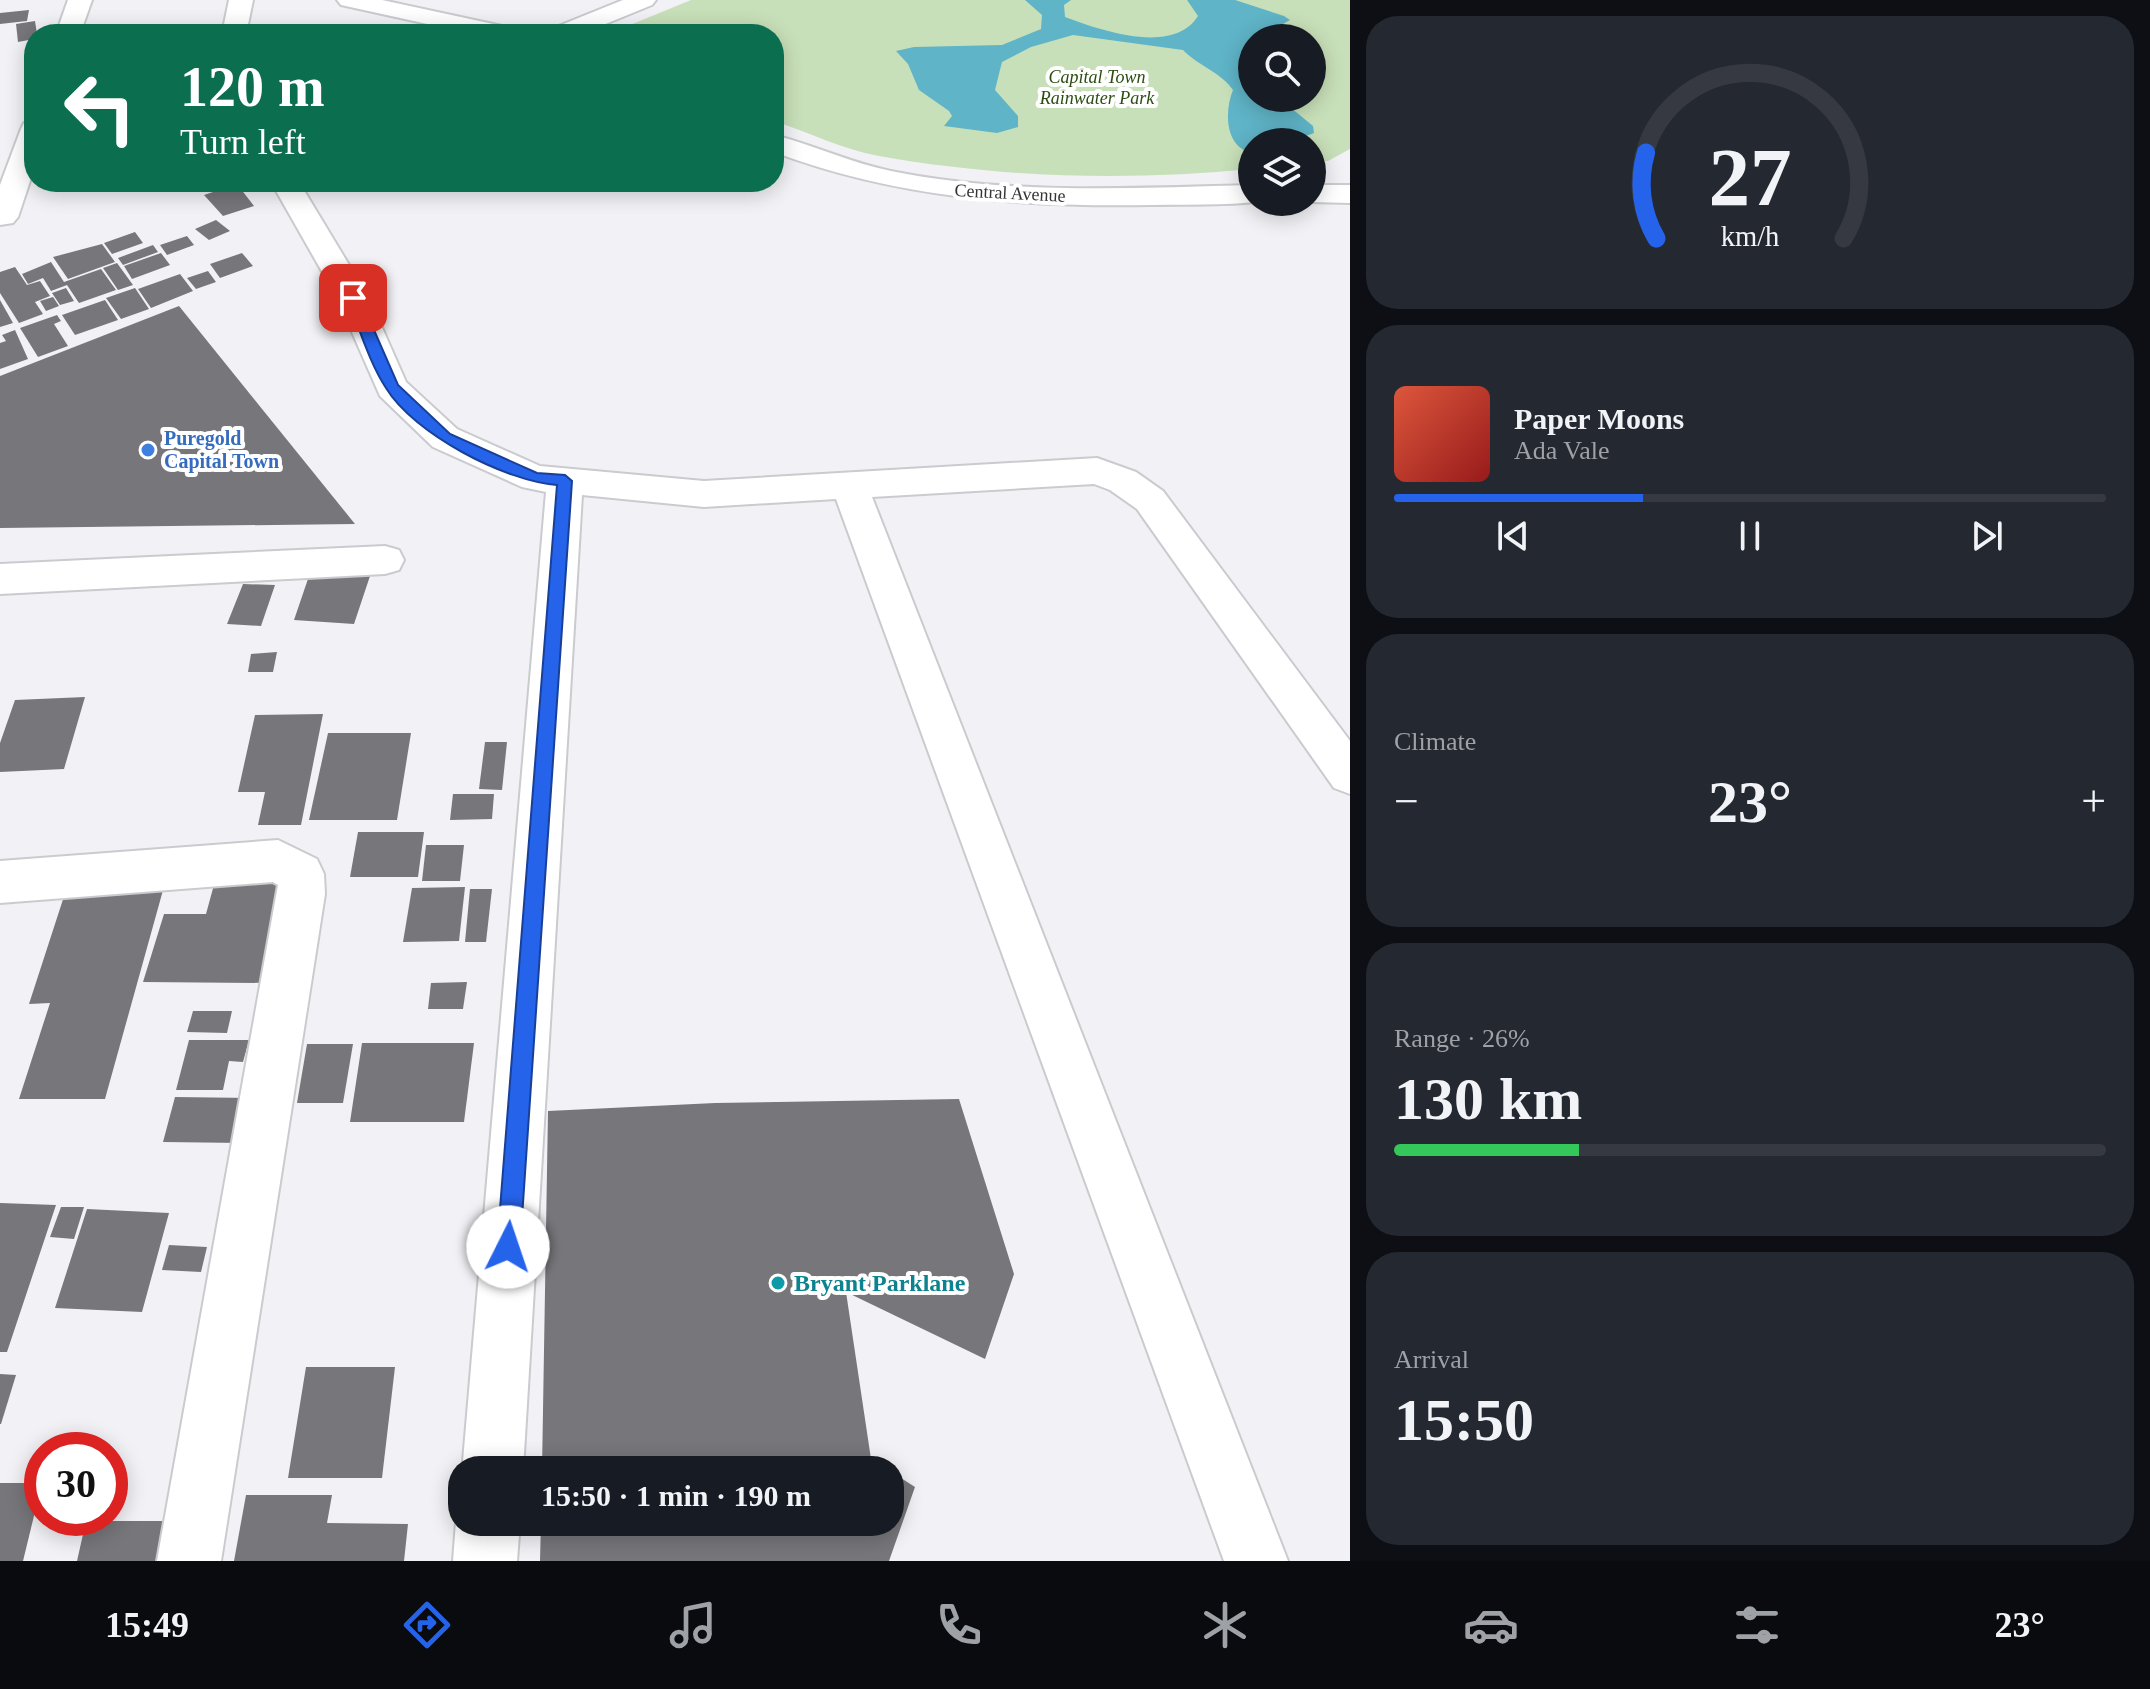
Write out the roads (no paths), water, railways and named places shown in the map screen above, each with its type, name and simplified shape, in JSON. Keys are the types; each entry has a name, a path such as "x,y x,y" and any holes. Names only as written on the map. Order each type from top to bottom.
{"street":[{"path":"72,24 80,0"},
{"path":"236,24 241,0"},
{"path":"349,0 461,24"},
{"path":"585,24 644,0"},
{"name":"Central Avenue","path":"784,147 845,168 954,191 1052,197 1238,194"},
{"path":"3,217 24,157"},
{"path":"291,192 353,298 392,388 445,438 535,478 704,494 850,488 1053,471 1097,471 1123,481 1150,500 1350,775"},
{"path":"1326,194 1350,194"},
{"path":"493,1456 565,481"},
{"path":"850,488 1256,1561"},
{"path":"0,579 385,560"},
{"path":"0,882 278,861 301,874 302,894 189,1561"},
{"path":"485,1561 487,1536"}],"water":[{"path":"1025,0 1071,0 1064,5 1065,17 1135,36 1172,35 1187,28 1198,16 1187,0 1235,0 1284,16 1290,20 1283,24 1238,24 1238,112 1296,112 1313,128 1238,128 1238,145 1229,128 1228,118 1233,90 1183,50 1073,35 1031,47 1002,62 995,90 1018,116 1018,127 997,133 944,126 952,116 949,111 919,90 908,64 896,51 914,47 1002,45 1041,29 1042,15"}],"place":[{"name":"Puregold Capital Town","path":"148,450"},
{"name":"Bryant Parklane","path":"778,1283"}],"park label":[{"name":"Capital Town Rainwater Park","path":"1097,87"}]}
